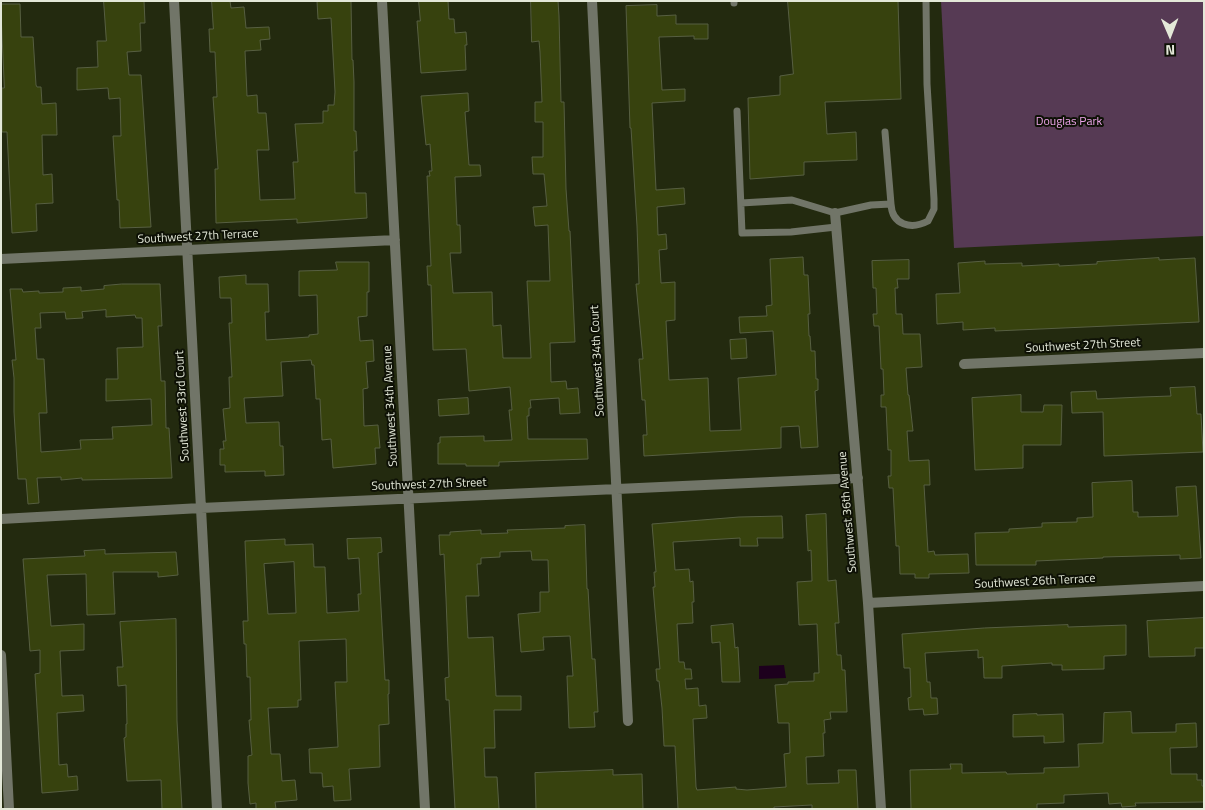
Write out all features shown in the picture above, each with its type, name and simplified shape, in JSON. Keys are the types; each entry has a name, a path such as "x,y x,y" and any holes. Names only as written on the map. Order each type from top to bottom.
{"street":[{"name":"Southwest 33rd Court","path":"174,1 217,809"},
{"name":"Southwest 34th Avenue","path":"382,1 425,809"},
{"name":"Southwest 34th Court","path":"592,1 628,720"},
{"name":"Southwest 36th Avenue","path":"835,213 868,603 882,809"},
{"name":"Southwest 27th Terrace","path":"1,259 395,240"},
{"name":"Southwest 27th Street","path":"964,364 1204,353"},
{"name":"Southwest 27th Street","path":"1,518 858,478"},
{"name":"Southwest 26th Terrace","path":"868,603 1204,586"},
{"path":"1,655 9,809"}],"lane":[{"path":"885,132 891,213 896,220 907,225 921,225 928,221 934,209 926,84 926,1"},
{"path":"737,112 742,233 791,232 836,227"},
{"path":"741,203 792,200 835,213 871,205 891,204"}],"green space":[{"name":"Douglas Park","path":"941,1 1204,1 1204,236 954,248"}],"shaded area":[{"path":"784,665 786,678 759,679 759,666"}],"building":[{"path":"104,1 144,1 145,23 140,23 141,51 127,52 129,75 141,75 151,227 120,228 113,136 121,136 120,98 109,99 108,88 77,90 77,68 98,67 97,41 106,41"},
{"path":"212,1 230,1 231,8 244,7 246,28 269,27 270,39 260,40 261,50 245,51 247,96 257,95 258,113 266,113 269,150 257,150 260,200 295,199 293,162 298,162 295,124 323,123 323,111 328,111 328,105 334,105 331,18 318,19 317,1 351,1 354,131 356,131 357,151 354,151 355,193 366,193 367,218 297,223 297,219 216,223 215,169 218,169 213,97 217,97 215,52 210,52 209,29 213,29"},
{"path":"419,1 448,1 449,19 454,19 455,33 466,32 466,70 421,73 417,21 420,21"},
{"path":"531,1 558,1 561,102 564,102 566,189 570,231 575,342 550,343 551,382 566,381 567,389 578,388 580,413 560,414 559,398 530,400 531,408 529,408 529,416 527,416 528,439 587,439 588,459 499,462 499,466 438,464 438,443 440,443 440,437 484,436 484,441 512,440 509,410 512,410 510,387 469,391 466,349 433,350 431,285 428,285 427,266 431,266 427,176 430,176 429,171 432,171 430,144 426,145 421,96 468,93 469,111 465,112 469,165 480,165 481,176 455,177 457,225 460,225 461,253 450,253 453,293 492,292 493,326 501,325 503,358 531,358 527,281 550,281 548,225 535,226 533,207 547,206 544,174 533,174 532,157 543,157 543,122 535,122 535,102 542,102 539,41 532,42"},
{"path":"788,1 898,1 901,99 825,102 827,134 856,132 857,160 804,162 804,175 750,179 748,98 780,95 780,76 793,74"},
{"path":"1,4 20,4 21,37 33,37 36,85 41,87 42,104 56,103 57,135 42,135 43,175 52,174 53,203 36,204 37,231 12,233 7,132 2,132 2,88 4,88"},
{"path":"657,5 657,16 676,15 676,24 708,24 708,39 694,39 694,36 659,37 662,90 685,89 685,101 652,103 656,190 684,188 685,204 657,207 658,235 666,234 667,249 659,250 661,283 675,282 675,320 666,321 669,380 708,378 710,431 741,430 738,378 776,375 773,331 740,333 739,317 767,316 766,306 772,305 770,259 803,257 804,275 808,275 809,336 811,351 815,351 816,379 818,379 818,390 815,391 818,447 801,448 799,426 781,427 781,448 644,456 643,435 647,435 645,400 642,400 639,359 643,359 636,284 639,284 637,226 630,128 626,6"},
{"path":"1159,258 1159,260 1195,258 1199,322 995,331 995,328 963,330 963,322 937,324 936,294 960,293 958,263 985,261 985,264 1022,263 1022,266 1059,264 1059,266"},
{"path":"909,260 909,279 897,279 898,288 895,288 896,314 902,314 903,334 920,334 922,367 906,368 913,431 907,431 909,461 929,460 930,485 924,485 928,552 934,551 935,555 968,554 969,573 929,574 929,578 915,578 915,574 900,574 899,546 896,546 893,488 889,488 888,476 891,476 891,450 888,450 886,407 881,407 881,395 884,395 883,369 881,369 879,326 874,326 873,314 877,314 876,288 873,288 872,261"},
{"path":"336,262 369,262 367,316 358,317 360,341 373,340 374,361 366,362 368,388 363,389 364,426 378,425 380,448 375,448 376,464 333,468 331,439 322,440 320,399 316,399 314,365 312,365 311,360 281,362 283,396 244,398 246,423 279,422 280,446 283,446 284,475 265,476 265,471 225,472 225,465 220,465 220,449 224,449 223,441 226,441 223,409 230,408 229,377 232,377 229,323 232,323 231,298 220,298 219,277 246,275 246,284 268,284 269,312 265,312 266,340 309,337 309,335 318,334 317,295 299,296 299,271 337,270"},
{"path":"160,284 162,326 158,326 161,381 165,381 166,428 169,428 172,478 82,480 82,478 61,480 61,477 37,478 39,503 28,504 26,479 18,479 12,360 16,360 10,289 22,289 23,292 39,291 39,293 63,292 63,288 81,287 81,291 104,289 104,286","holes":["106,310 106,317 135,315 136,318 142,318 143,347 117,348 118,379 106,379 106,401 151,399 152,425 112,427 113,439 80,440 81,449 41,452 39,413 47,413 44,359 37,359 35,328 41,328 40,313 65,312 66,319 83,318 82,312"]},
{"path":"746,339 747,358 731,359 730,340"},
{"path":"1195,387 1197,414 1201,414 1203,452 1104,456 1103,412 1072,413 1071,392 1096,391 1097,399 1171,396 1170,388"},
{"path":"1021,395 1021,412 1043,412 1044,405 1062,405 1061,445 1023,445 1023,468 975,470 972,398"},
{"path":"468,398 469,414 439,416 438,400"},
{"path":"1132,481 1133,512 1138,512 1138,517 1178,516 1176,487 1196,486 1201,558 1180,559 1180,555 1103,557 1036,561 1036,565 976,565 975,533 1009,532 1009,529 1042,527 1042,523 1077,522 1077,518 1093,517 1092,483"},
{"path":"826,514 828,581 836,580 839,623 835,623 837,655 841,655 842,670 845,670 847,712 830,712 831,719 824,720 824,756 806,757 807,784 839,783 838,770 856,770 858,809 812,809 812,805 774,807 774,809 678,809 675,746 664,746 662,708 659,681 657,681 656,669 660,669 653,587 655,587 654,572 656,572 652,524 739,517 782,516 783,538 757,538 758,546 740,546 740,538 673,542 675,570 689,569 690,582 693,581 693,623 677,624 679,662 684,662 685,669 691,669 692,679 685,679 686,689 698,688 699,706 706,705 707,718 693,719 696,787 697,790 736,787 736,789 747,790 786,787 784,754 790,753 789,723 778,723 775,685 788,684 788,682 814,681 814,673 819,673 817,624 799,625 797,582 812,581 811,550 808,551 806,515"},
{"path":"585,525 587,589 592,659 595,659 598,712 594,712 595,727 569,728 567,676 573,676 570,636 543,637 544,650 521,652 518,614 540,612 540,592 549,592 548,560 532,560 531,551 500,552 500,557 481,558 481,564 477,564 479,596 466,596 468,638 493,637 496,696 521,696 521,710 494,710 495,748 484,748 485,777 497,777 499,809 455,809 449,700 446,700 445,678 449,677 444,554 440,555 439,535 450,535 450,532 481,530 481,534 508,533 507,530 565,528 565,526"},
{"path":"381,538 382,552 378,553 385,680 389,680 389,724 379,725 380,767 349,769 351,800 334,801 333,786 323,787 322,773 310,773 309,749 338,747 335,682 347,682 346,639 299,641 301,700 298,700 298,707 268,708 271,754 280,754 282,781 295,780 297,800 275,802 276,809 256,809 256,803 250,804 248,783 248,756 252,755 249,720 251,720 250,677 247,677 243,621 248,621 245,541 285,539 285,545 313,544 314,567 325,567 327,613 359,611 358,594 361,594 359,558 348,559 347,539","holes":["294,562 296,613 268,614 264,564"]},
{"path":"105,550 105,554 176,552 178,575 158,577 158,572 113,572 115,614 87,615 86,574 47,575 51,626 84,624 84,650 60,651 62,696 83,695 84,711 57,713 59,765 67,764 68,777 77,776 78,790 42,793 35,674 40,673 40,650 30,651 23,559 85,556 84,551"},
{"path":"1204,618 1204,648 1195,648 1195,656 1149,657 1147,621"},
{"path":"176,619 177,721 182,809 162,809 161,780 127,781 124,738 126,737 127,724 126,685 118,686 117,667 123,667 120,622"},
{"path":"733,624 735,648 738,647 740,682 722,682 720,642 712,643 711,626"},
{"path":"1068,625 1068,627 1126,625 1126,655 1104,656 1104,669 1062,670 1062,665 1052,665 1052,663 1002,666 1002,678 984,678 983,657 978,658 978,650 925,653 927,682 930,682 931,698 937,698 938,714 924,715 923,709 909,710 908,698 911,697 910,668 904,668 902,634 984,628"},
{"path":"1131,712 1132,733 1176,732 1176,724 1196,723 1197,747 1170,748 1171,774 1197,774 1197,780 1202,780 1202,786 1204,786 1204,802 1135,803 1136,806 1122,807 1121,803 1109,804 1108,793 1064,795 1064,803 1037,804 1037,809 911,809 910,770 951,769 950,764 962,764 962,773 1006,772 1007,774 1044,773 1044,768 1079,767 1078,744 1103,743 1104,713"},
{"path":"1063,714 1064,742 1044,743 1044,736 1013,737 1013,715"},
{"path":"613,770 613,775 642,774 643,809 536,809 535,773"}]}
